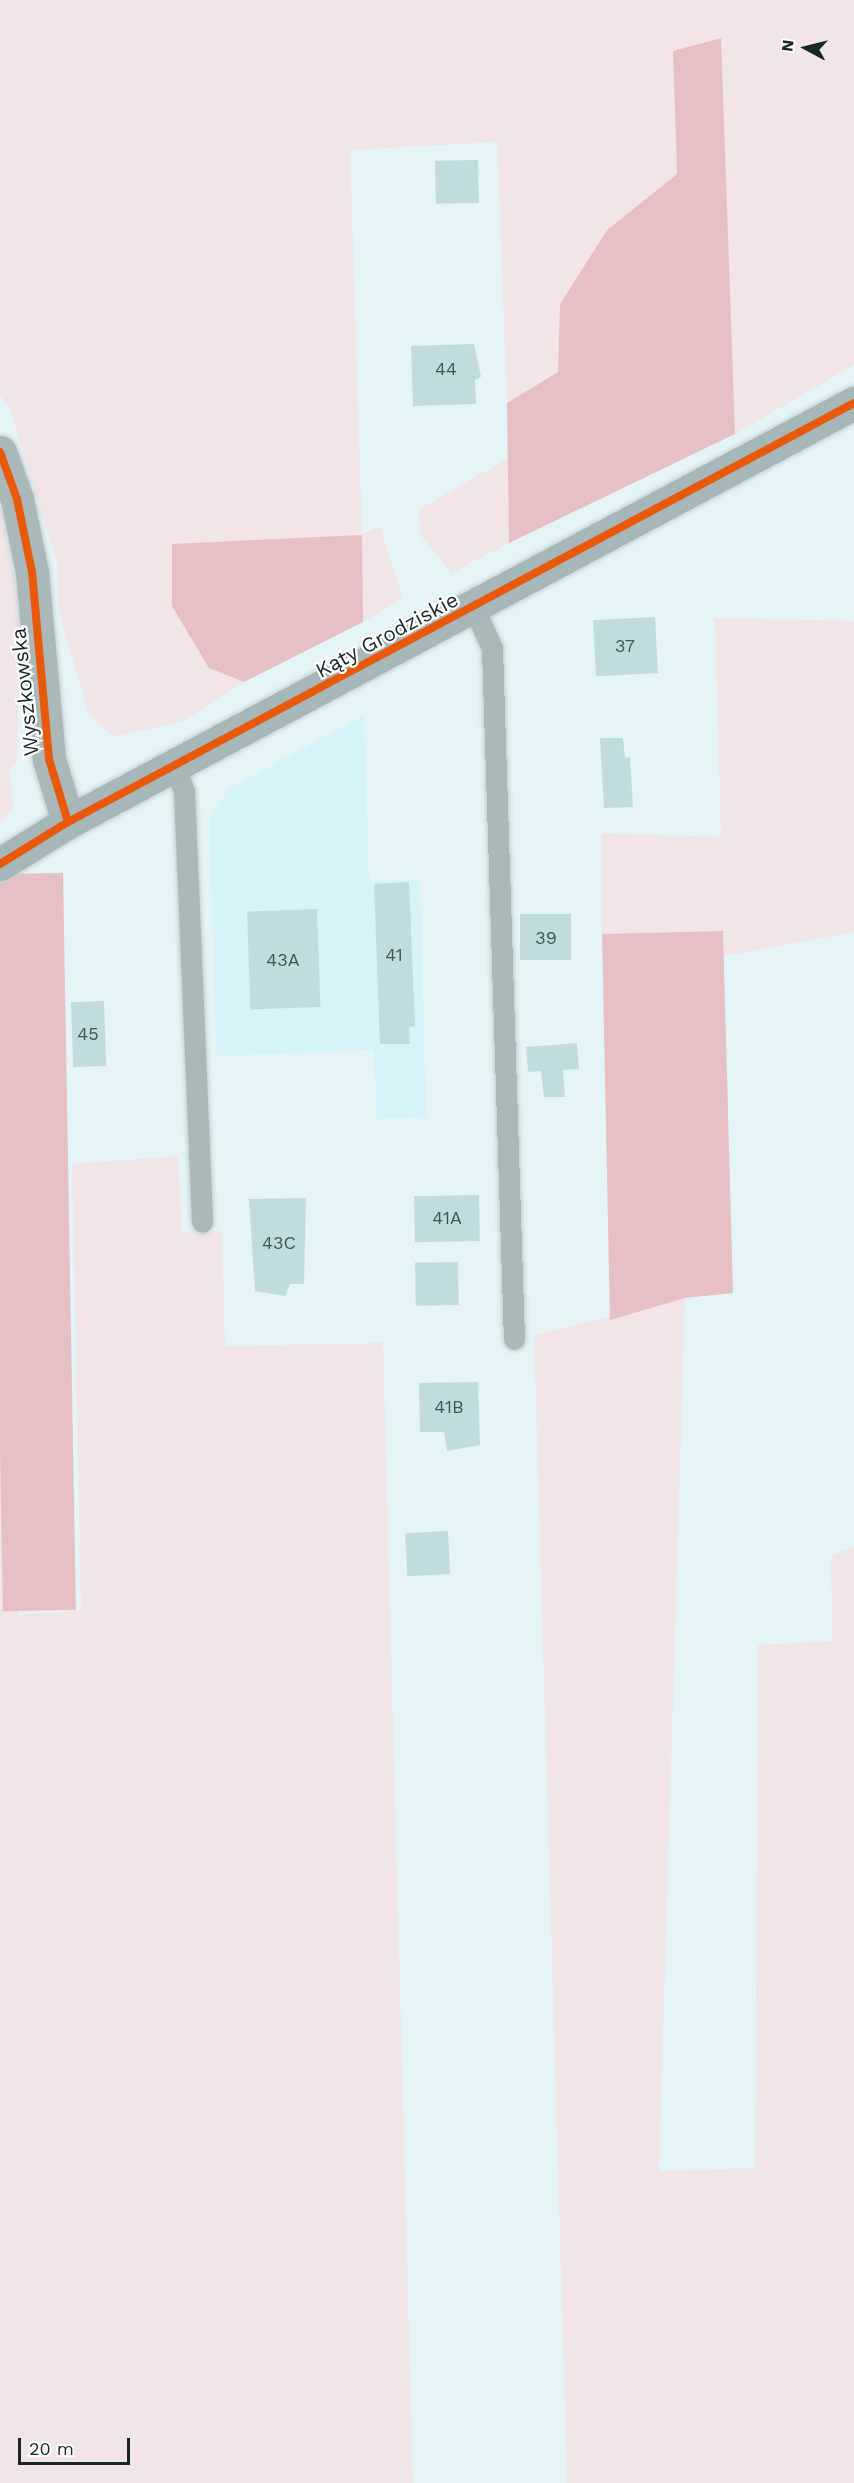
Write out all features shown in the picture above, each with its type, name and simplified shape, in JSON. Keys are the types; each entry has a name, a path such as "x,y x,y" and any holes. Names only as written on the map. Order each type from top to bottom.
{"street":[{"name":"Kąty Grodziskie","path":"0,864 68,822 474,608 854,403"},
{"name":"Wyszkowska","path":"0,452 17,499 32,572 49,759 68,822"}],"lane":[{"path":"474,608 492,648 514,1339"},
{"path":"174,766 184,791 202,1222"}],"shaded area":[{"path":"0,0 854,0 854,365 735,434 720,38 673,52 677,174 607,230 560,303 558,372 507,403 497,142 350,150 362,534 380,526 403,598 363,622 362,536 209,668 244,682 183,721 114,737 89,715 58,609 57,562 10,410 0,395"},
{"path":"721,38 735,434 509,543 507,403 558,372 560,304 607,230 677,174 673,51"},
{"path":"508,458 509,543 452,573 421,536 418,510"},
{"path":"0,502 21,615 17,762 9,770 14,807 0,823"},
{"path":"362,535 363,622 244,682 209,668 172,606 172,544"},
{"path":"715,618 854,621 854,932 724,956 723,931 602,934 601,833 721,837"},
{"path":"364,715 369,881 420,879 426,1117 377,1119 374,1050 217,1056 209,822 227,790"},
{"path":"63,873 76,1610 3,1611 0,1447 0,874"},
{"path":"723,931 733,1293 685,1298 610,1320 602,934"},
{"path":"0,964 18,1615 81,1610 72,1164 178,1156 182,1233 222,1231 225,1346 383,1343 413,2483 0,2483"},
{"path":"685,1298 659,2171 755,2168 758,1645 832,1641 831,1556 854,1547 854,2483 567,2483 534,1335"}],"building":[{"path":"478,160 479,203 436,204 435,161"},
{"path":"474,344 481,377 475,380 476,404 413,406 411,346"},
{"path":"655,617 658,673 596,676 593,620"},
{"path":"600,738 623,738 625,758 630,757 633,807 604,808"},
{"path":"409,882 415,1026 409,1027 410,1044 380,1044 374,884"},
{"path":"317,909 320,1007 250,1009 247,911"},
{"path":"520,914 571,914 571,960 520,960"},
{"path":"104,1001 106,1066 73,1067 71,1002"},
{"path":"577,1043 579,1069 563,1070 565,1097 544,1097 541,1071 528,1072 526,1047"},
{"path":"479,1195 480,1241 415,1242 414,1196"},
{"path":"306,1198 304,1284 290,1284 285,1296 255,1291 249,1199"},
{"path":"458,1262 459,1305 416,1306 415,1263"},
{"path":"478,1382 480,1445 447,1451 444,1432 420,1432 419,1383"},
{"path":"448,1531 450,1574 407,1576 405,1533"}],"cycle path":[{"path":"0,864 68,822 854,403"},
{"path":"0,452 17,499 32,572 49,759 68,822"}]}
